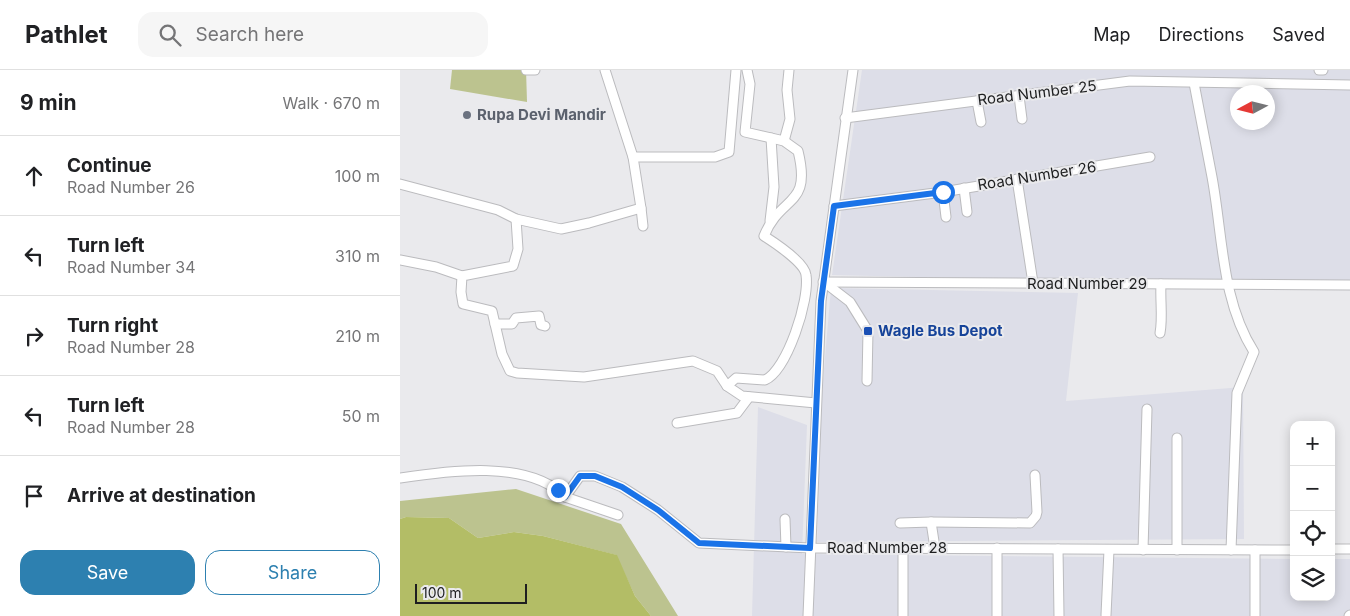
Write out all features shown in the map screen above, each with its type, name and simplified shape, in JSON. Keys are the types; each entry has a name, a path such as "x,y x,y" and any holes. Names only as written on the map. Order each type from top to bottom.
{"street":[{"path":"526,70 535,70"},
{"path":"605,70 633,156 643,226"},
{"path":"633,156 714,156 729,152 736,70"},
{"path":"748,70 750,84 746,132 784,141 798,151 801,165 798,195 770,221"},
{"path":"784,141 790,119 787,90 789,70"},
{"path":"808,616 816,403 823,282 853,70"},
{"name":"Road Number 25","path":"845,118 1130,81 1350,85"},
{"path":"1194,83 1212,176 1227,284 1241,332 1254,352 1236,393 1232,550"},
{"path":"1019,96 1022,119"},
{"path":"977,101 981,122"},
{"path":"727,386 736,378 758,380 772,377 778,372 803,314 806,275 801,266 764,236 770,221 774,187 771,138"},
{"name":"Road Number 26","path":"834,206 933,197 964,188 1150,157"},
{"path":"1017,179 1033,283"},
{"path":"400,184 498,210 516,219 561,229 590,224 641,208"},
{"path":"964,188 967,212"},
{"path":"933,197 946,218"},
{"path":"400,260 436,266 462,276 513,266 518,250 516,219"},
{"path":"462,276 460,292 463,304 492,311 506,365 510,371 584,377 693,361 717,371 727,386 742,396 816,403"},
{"path":"823,282 850,302 868,330 867,381"},
{"name":"Road Number 29","path":"823,282 1350,285"},
{"path":"1160,333 1162,322 1160,305 1161,284"},
{"path":"496,324 512,324 516,318 539,316 541,325 545,326"},
{"path":"677,423 737,413 749,397"},
{"path":"1143,550 1147,409"},
{"path":"1177,438 1177,550"},
{"path":"400,478 461,470 502,472 545,483 558,490 565,497 618,515"},
{"path":"900,523 1030,523 1037,512 1035,475"},
{"name":"Road Number 28","path":"565,497 580,476 595,476 622,487 658,510 699,543 810,548 1290,550"},
{"path":"785,519 786,547"},
{"path":"931,522 935,548"},
{"path":"997,548 997,616"},
{"path":"903,549 903,616"},
{"path":"1335,549 1350,549"},
{"path":"1058,550 1059,616"},
{"path":"1106,615 1109,550"},
{"path":"1255,550 1255,616"}],"shaded area":[{"path":"862,70 1350,70 1350,287 832,275"},
{"path":"831,288 1078,293 1066,401 1243,387 1244,539 817,542 821,403"},
{"path":"758,407 807,425 802,554 1290,559 1290,601 1335,601 1335,559 1350,559 1350,616 752,616"}],"green space":[{"path":"452,70 526,70 527,102 450,89"},
{"path":"516,489 621,524 678,616 651,616 635,596 616,555 543,536 514,532 478,538 449,518 406,517 400,519 400,501"},
{"path":"406,517 449,518 478,538 514,532 543,536 617,555 635,596 651,616 400,616 400,519"}],"place":[{"name":"Rupa Devi Mandir","path":"467,115"},
{"name":"Wagle Bus Depot","path":"868,331"}],"route":[{"path":"558,490 565,497 580,476 595,476 622,487 658,510 699,543 810,548 821,301 834,206 943,192"}]}
